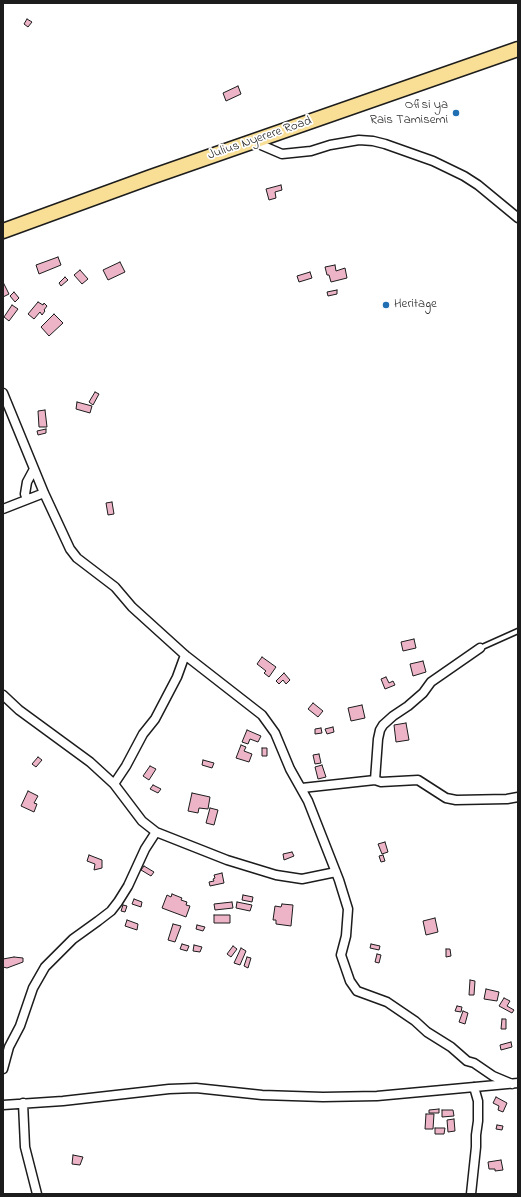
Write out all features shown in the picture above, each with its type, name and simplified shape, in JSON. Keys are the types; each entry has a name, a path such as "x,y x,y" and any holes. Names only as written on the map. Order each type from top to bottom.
{"highway":[{"name":"Julius Nyerere Road","path":"3,231 151,177 518,49"}],"street":[{"path":"254,142 282,154 310,151 330,145 359,140 385,144 433,161 464,176 478,185 518,218"},
{"path":"3,393 44,493 70,549 77,558 115,587 132,607 185,655 262,715 275,733 290,769 302,788 319,826 348,909 346,936 341,955 350,982 357,991 387,1002 415,1021 427,1032 451,1047 466,1061 474,1063 493,1076 515,1084"},
{"path":"27,499 25,494 27,482 34,469"},
{"path":"3,509 44,493"},
{"path":"374,780 378,739 383,725 423,693 431,682 480,648"},
{"path":"114,784 126,766 143,734 155,719 177,677 185,655"},
{"path":"3,695 19,710 90,762 114,784 142,822 156,832 227,860 276,875 302,878 336,872"},
{"path":"302,788 374,780 381,782 418,780 446,798 456,800 507,799 518,797"},
{"path":"3,1069 9,1047 20,1026 33,988 45,967 73,938 111,911 128,886 145,849 156,832"},
{"path":"3,1105 169,1089 196,1088 262,1095 323,1097 378,1096 515,1084"},
{"path":"471,1194 478,1121 478,1101 474,1087"},
{"path":"23,1103 25,1147 37,1194"}],"lane":[{"path":"480,648 518,631"}],"building":[{"path":"27,19 32,22 28,27 24,24"},
{"path":"238,86 241,94 226,101 223,93"},
{"path":"281,185 282,190 275,192 276,198 269,200 266,189"},
{"path":"58,257 61,265 39,274 36,265"},
{"path":"120,262 125,272 108,280 103,270"},
{"path":"335,265 336,271 345,268 347,278 331,282 325,267"},
{"path":"80,270 88,279 82,284 74,275"},
{"path":"310,272 312,278 299,282 297,276"},
{"path":"65,277 68,280 61,286 59,283"},
{"path":"3,282 9,294 3,297"},
{"path":"337,290 337,294 328,296 327,292"},
{"path":"14,292 19,298 15,302 10,296"},
{"path":"38,302 43,305 44,303 47,306 42,315 40,312 34,319 28,314"},
{"path":"12,305 18,309 9,321 4,317"},
{"path":"54,314 63,323 49,336 41,327"},
{"path":"95,392 99,394 93,405 89,402"},
{"path":"77,402 92,406 90,413 76,409"},
{"path":"45,410 47,427 39,427 38,411"},
{"path":"46,429 46,433 38,435 37,431"},
{"path":"112,502 114,514 108,515 106,503"},
{"path":"414,639 416,648 403,651 401,642"},
{"path":"262,657 276,667 269,677 264,673 266,671 257,664"},
{"path":"423,661 426,672 413,676 410,664"},
{"path":"284,673 290,680 286,684 283,680 279,684 276,681"},
{"path":"386,677 389,683 393,681 395,685 385,689 381,679"},
{"path":"313,703 323,711 318,717 308,709"},
{"path":"362,705 365,718 351,721 348,708"},
{"path":"406,723 409,740 396,742 394,725"},
{"path":"333,727 334,732 327,734 325,729"},
{"path":"321,728 322,733 315,734 315,729"},
{"path":"247,730 261,736 258,742 250,739 248,744 242,742"},
{"path":"241,745 246,747 244,751 252,754 249,762 236,758"},
{"path":"262,748 267,748 267,756 262,756"},
{"path":"319,754 321,763 315,764 313,755"},
{"path":"38,757 42,760 36,767 32,764"},
{"path":"203,760 214,763 212,768 202,765"},
{"path":"322,765 326,777 318,779 315,767"},
{"path":"150,766 156,769 149,780 143,776"},
{"path":"153,785 161,789 158,793 150,789"},
{"path":"28,791 38,796 34,803 37,804 34,812 21,806"},
{"path":"192,793 210,797 208,809 199,808 198,813 188,811"},
{"path":"210,808 218,810 214,825 206,823"},
{"path":"385,842 388,852 382,854 378,844"},
{"path":"292,852 294,856 284,860 283,854"},
{"path":"89,855 102,860 102,868 94,870 95,864 87,861"},
{"path":"383,855 385,861 381,862 379,856"},
{"path":"144,866 154,872 151,876 141,870"},
{"path":"222,873 224,883 210,886 209,882 214,881 214,875"},
{"path":"172,894 182,898 181,900 187,902 186,905 190,906 186,917 162,908 167,895 171,897"},
{"path":"243,895 253,897 252,902 242,900"},
{"path":"134,899 142,902 141,907 132,904"},
{"path":"232,902 233,908 215,910 214,904"},
{"path":"237,902 252,905 250,911 236,908"},
{"path":"282,904 293,905 291,926 276,924 276,920 273,920 275,906 281,907"},
{"path":"123,905 127,906 125,912 121,911"},
{"path":"214,915 230,915 230,923 214,923"},
{"path":"435,918 438,932 426,935 423,921"},
{"path":"127,920 138,924 137,930 125,926"},
{"path":"173,924 181,926 175,942 168,940"},
{"path":"197,925 205,927 203,931 196,929"},
{"path":"182,944 189,946 187,951 180,949"},
{"path":"371,944 380,946 379,950 370,948"},
{"path":"194,945 202,947 200,952 193,951"},
{"path":"233,946 237,949 231,957 227,954"},
{"path":"241,948 246,951 240,965 234,963"},
{"path":"446,949 450,949 451,956 446,957"},
{"path":"377,954 381,955 379,963 375,962"},
{"path":"14,957 23,958 23,962 7,968 3,967 3,959"},
{"path":"247,957 251,958 248,968 244,966"},
{"path":"470,980 475,981 474,995 469,995"},
{"path":"486,989 499,992 497,1001 484,999"},
{"path":"504,998 510,1001 507,1006 514,1010 512,1013 499,1006"},
{"path":"457,1006 462,1007 461,1012 455,1011"},
{"path":"463,1011 468,1013 465,1024 459,1022"},
{"path":"502,1019 506,1019 506,1029 501,1029"},
{"path":"511,1042 512,1047 501,1050 500,1045"},
{"path":"496,1097 507,1103 503,1112 498,1110 499,1106 493,1103"},
{"path":"439,1109 439,1113 429,1113 429,1110"},
{"path":"442,1110 453,1110 454,1116 442,1117"},
{"path":"426,1114 434,1114 433,1129 425,1129"},
{"path":"454,1119 455,1131 448,1132 447,1120"},
{"path":"497,1125 503,1126 502,1130 496,1129"},
{"path":"435,1128 445,1128 444,1134 435,1134"},
{"path":"73,1155 83,1157 80,1165 72,1164"},
{"path":"501,1160 503,1170 495,1171 495,1169 489,1169 488,1162"}],"place":[{"name":"Ofisi ya Rais Tamisemi","path":"456,113"},
{"name":"Heritage","path":"386,305"}]}
